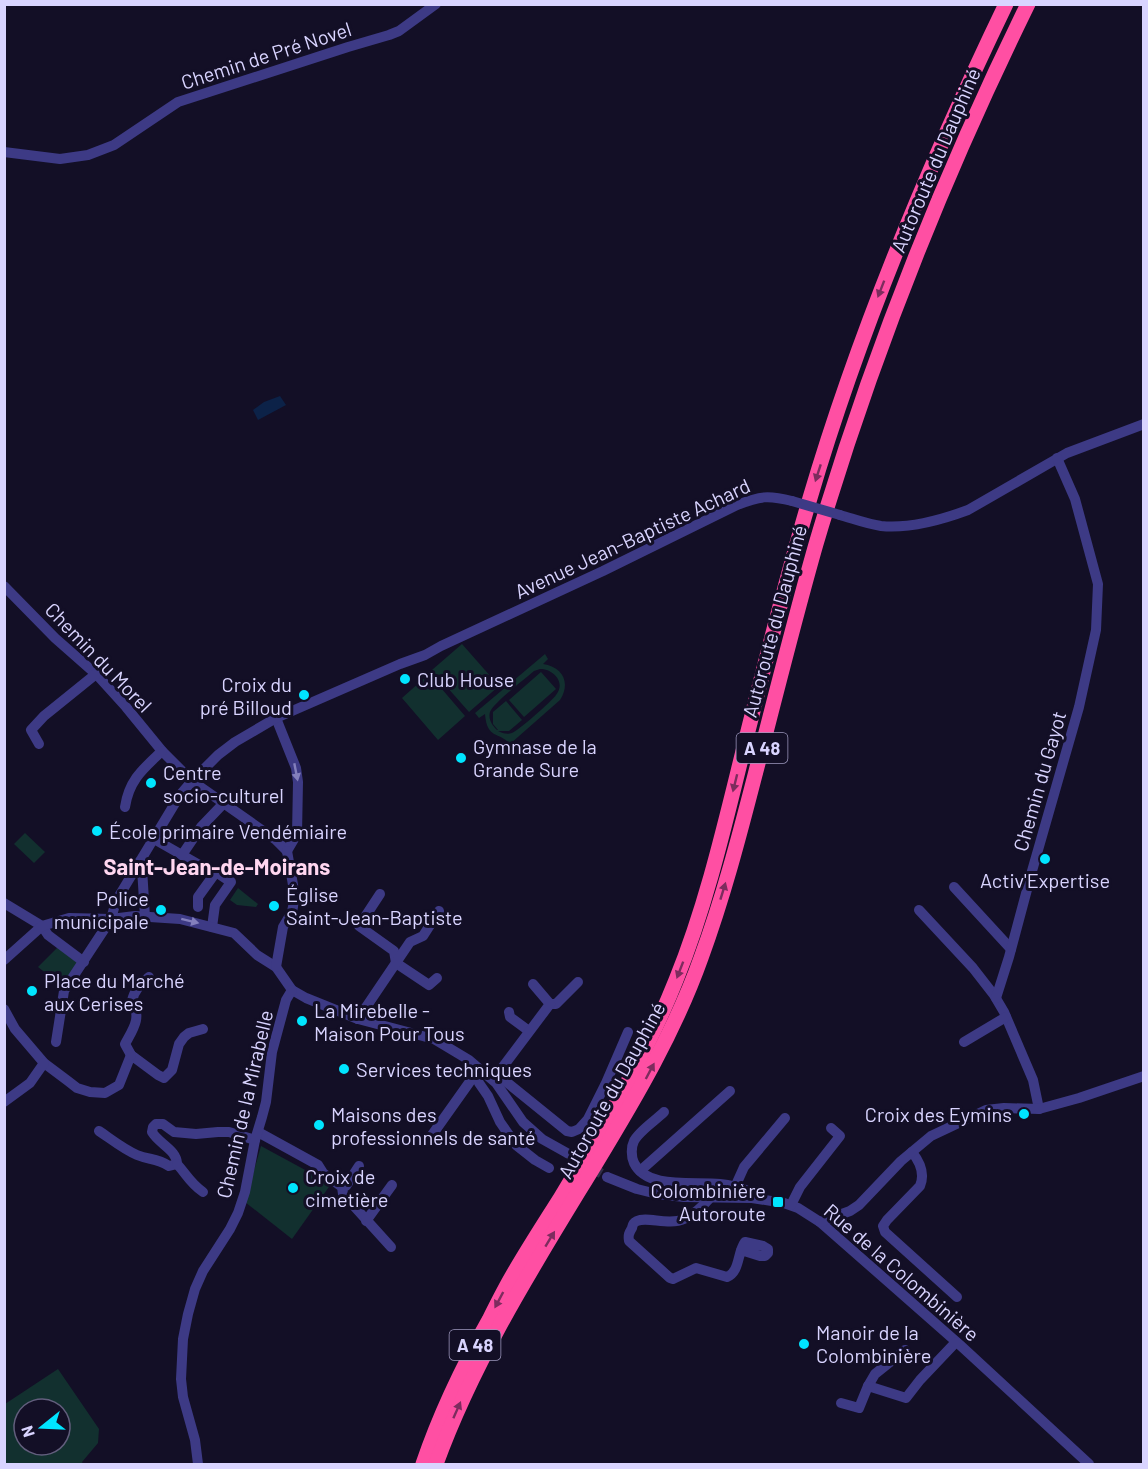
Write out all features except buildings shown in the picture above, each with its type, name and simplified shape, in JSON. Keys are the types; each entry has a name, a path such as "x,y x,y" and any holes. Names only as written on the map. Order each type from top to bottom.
{"highway":[{"name":"Autoroute du Dauphiné","path":"423,1464 440,1419 473,1348 512,1277 627,1083 646,1048 676,981 714,867 784,591 810,496 839,407 868,323 913,211 1006,4"},
{"name":"Autoroute du Dauphiné","path":"436,1464 478,1365 532,1269 639,1092 674,1023 697,970 727,879 817,541 844,453 884,339 937,201 1028,4"}],"street":[{"name":"Chemin de Pré Novel","path":"4,152 60,159 88,155 114,145 178,102 348,46 399,32 436,4"},
{"name":"Avenue Jean-Baptiste Achard","path":"56,1042 64,991 109,923 116,901 139,862 180,795 203,769 235,741 276,718 425,655 441,645 746,502 774,497 866,523 892,527 938,520 968,510 1057,458 1143,424"},
{"name":"Chemin du Gayot","path":"996,998 1079,707 1096,630 1098,584 1076,499 1057,458"},
{"name":"Chemin du Morel","path":"4,586 55,638 96,674 162,751 192,781 276,840 287,851"},
{"path":"39,744 31,730 44,716 96,674"},
{"path":"276,718 296,768 298,782 297,834 287,851 295,896 292,912 283,927 276,968"},
{"path":"125,807 130,786 138,774 162,751"},
{"path":"182,855 201,827 223,804"},
{"path":"154,839 231,882 215,905 212,927"},
{"path":"139,862 142,868 145,917"},
{"path":"198,907 198,897 216,872"},
{"path":"954,887 1011,949"},
{"path":"380,894 359,926 394,951 396,963 429,985 437,978"},
{"path":"4,903 42,926 48,935 84,962"},
{"path":"919,910 973,968 996,998 1033,1080 1039,1109"},
{"path":"363,1021 410,942 423,936 439,911"},
{"path":"4,960 42,926 69,918 109,923 135,916 180,919 234,933 257,955 276,968 292,990 306,998 363,1021 434,1039 469,1060 481,1073 496,1083 523,1122 542,1139 567,1153"},
{"path":"149,977 133,995 132,1001 137,1009 136,1024 125,1044 131,1055 164,1078 172,1070 179,1044 184,1037 203,1029"},
{"path":"533,984 550,1004 556,1004 578,982"},
{"name":"Chemin de la Mirabelle","path":"198,1464 195,1440 183,1397 181,1379 183,1339 195,1289 203,1271 230,1229 245,1192 256,1136 266,1102 272,1052 286,1000 292,990"},
{"path":"432,1134 481,1073 499,1072 550,1004"},
{"path":"4,1009 15,1029 44,1063 76,1088 105,1093 119,1085 131,1055"},
{"path":"508,1012 510,1017 529,1031"},
{"path":"964,1042 1006,1017"},
{"path":"481,1073 499,1076 567,1131 575,1131 582,1126 594,1108 628,1032"},
{"path":"4,1102 30,1083 44,1063"},
{"path":"481,1073 479,1083 516,1146 549,1168"},
{"path":"820,1222 850,1211 859,1205 901,1161 931,1136 986,1110 1039,1109 1143,1076"},
{"path":"640,1172 730,1091"},
{"path":"664,1112 633,1142 632,1159 640,1172 653,1180 720,1184 744,1189 751,1192 752,1198"},
{"path":"735,1187 744,1167 785,1118"},
{"path":"203,1192 194,1186 177,1164 175,1155 155,1137 152,1132 156,1124 163,1124 174,1132 196,1134 229,1132 256,1136 318,1165 323,1173 342,1187 343,1194 391,1247"},
{"path":"791,1205 800,1187 840,1136 831,1128"},
{"path":"99,1131 124,1149 140,1156 156,1159 169,1166 177,1164"},
{"path":"912,1152 919,1164 923,1179 920,1186 887,1220 883,1226 885,1233 957,1297"},
{"path":"342,1187 346,1186 359,1166"},
{"name":"Rue de la Colombinière","path":"607,1177 657,1194 765,1199 791,1205 820,1222 1089,1464"},
{"path":"366,1221 392,1185"},
{"path":"710,1198 701,1208 684,1219 669,1222 644,1219 636,1221 629,1233 629,1241 670,1278 696,1268 730,1276 734,1272 741,1250"},
{"path":"868,1386 906,1398 956,1342"},
{"path":"841,1403 859,1407 875,1374 905,1350"}],"green space":[{"path":"462,644 499,686 469,712 432,670"},
{"path":"545,654 548,659 543,664 556,668 565,682 560,700 510,744 488,728 485,714 479,718 475,713","holes":["545,670 554,674 559,682 560,686 556,695 512,733 498,731 509,731 522,720 506,701 493,712 493,724 497,730 492,724 490,719 492,708 534,671"]},
{"path":"541,672 556,689 524,717 509,700"},
{"path":"429,674 465,716 438,740 402,698"},
{"path":"25,833 45,852 34,863 14,844"},
{"path":"238,888 258,904 256,907 237,905 230,900"},
{"path":"58,947 79,964 62,989 61,985 38,967"},
{"path":"261,1146 331,1184 292,1239 245,1202"},
{"path":"58,1369 99,1429 98,1443 82,1462 83,1464 5,1464 5,1404 12,1399 12,1457 72,1457 72,1397 16,1397"}],"water":[{"path":"280,396 286,405 258,420 253,410 264,402"}],"tunnel":[{"path":"567,1153 607,1177"}],"place":[{"name":"Club House","path":"405,679"},
{"name":"Croix du pré Billoud","path":"304,695"},
{"name":"Gymnase de la Grande Sure","path":"461,758"},
{"name":"Centre socio-culturel","path":"151,783"},
{"name":"École primaire Vendémiaire","path":"97,831"},
{"name":"Activ'Expertise","path":"1045,859"},
{"name":"Église Saint-Jean-Baptiste","path":"274,906"},
{"name":"Police municipale","path":"161,910"},
{"name":"Place du Marché aux Cerises","path":"32,991"},
{"name":"La Mirebelle - Maison Pour Tous","path":"302,1021"},
{"name":"Services techniques","path":"344,1069"},
{"name":"Croix des Eymins","path":"1024,1114"},
{"name":"Maisons des professionnels de santé","path":"319,1125"},
{"name":"Croix de cimetière","path":"293,1188"},
{"name":"Colombinière Autoroute","path":"778,1202"},
{"name":"Manoir de la Colombinière","path":"804,1344"}],"district":[{"name":"Saint-Jean-de-Moirans","path":"217,866"}]}
